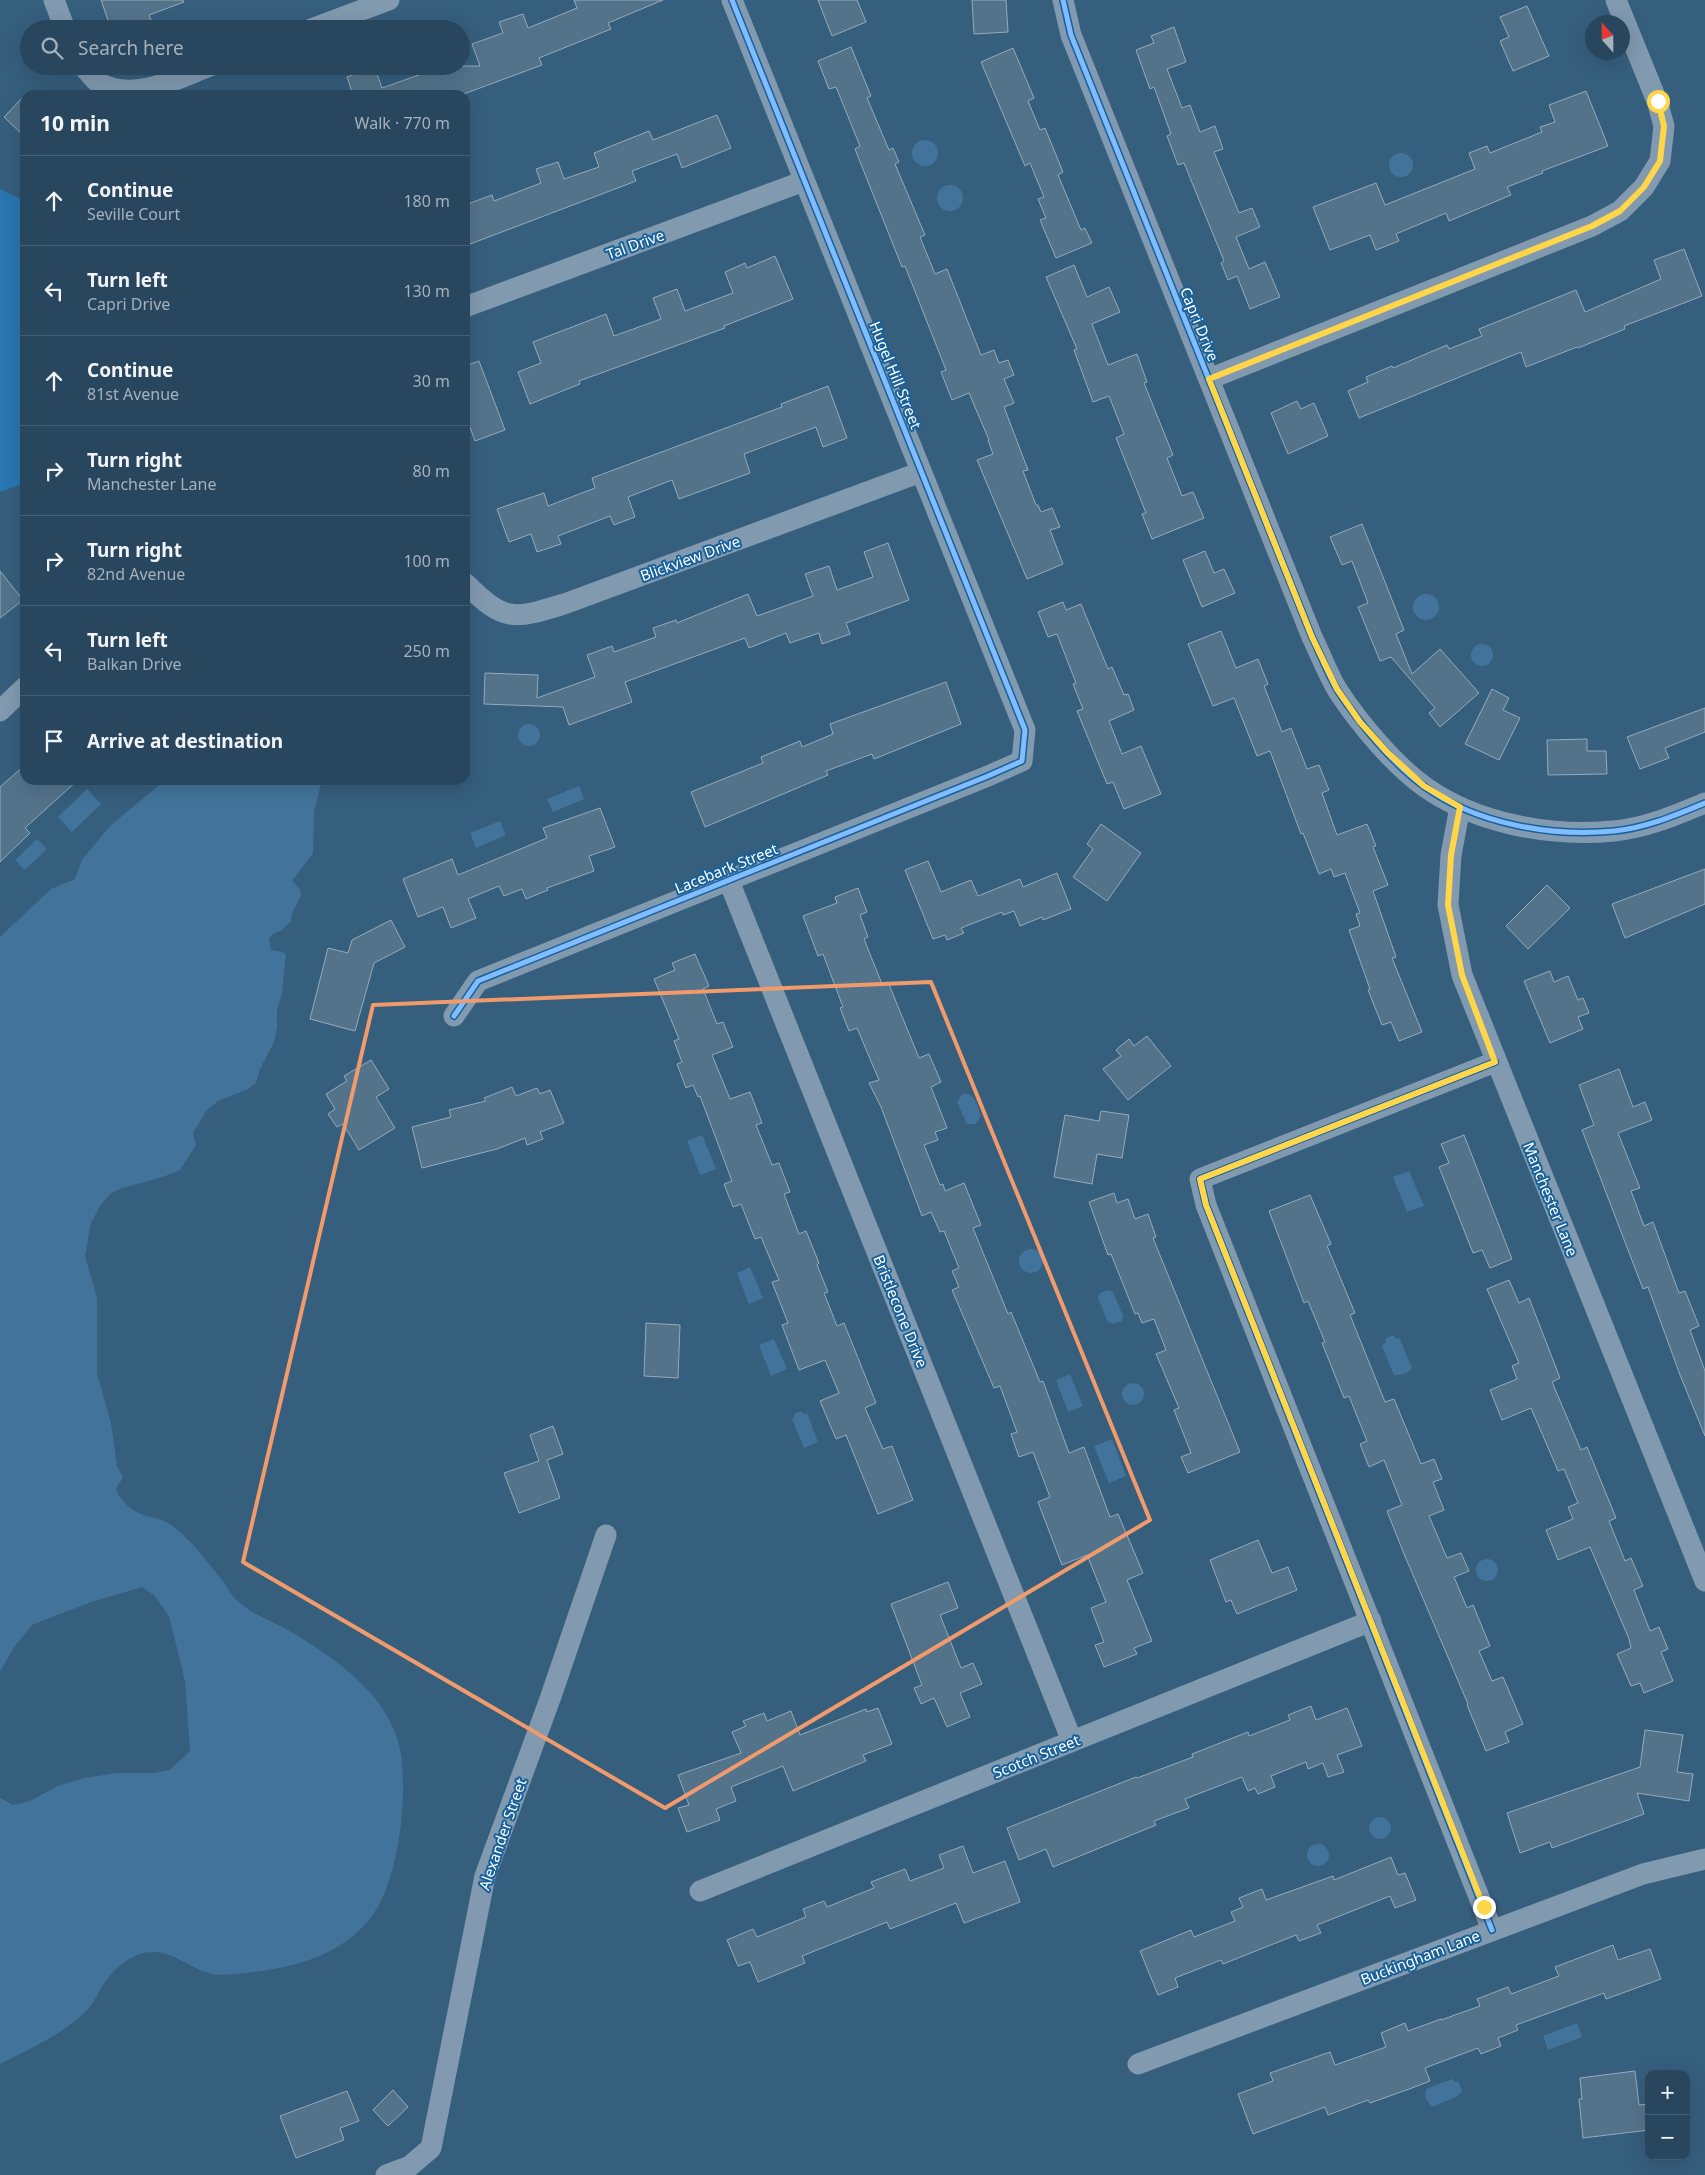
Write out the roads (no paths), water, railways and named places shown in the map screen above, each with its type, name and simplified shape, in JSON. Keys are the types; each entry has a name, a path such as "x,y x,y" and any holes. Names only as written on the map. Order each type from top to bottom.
{"street":[{"path":"54,0 62,20"},
{"path":"335,20 389,0"},
{"name":"Hugel Hill Street","path":"732,0 1025,730 1022,761"},
{"name":"Capri Drive","path":"1063,0 1071,35 1312,637 1333,681 1360,722 1388,753 1424,786 1460,807 1523,826 1581,832 1625,829 1664,820 1705,803"},
{"path":"1209,379 1583,230 1620,211 1644,187 1660,161 1664,126 1658,101 1616,0"},
{"path":"91,75 98,82 120,90 148,89 186,75"},
{"name":"Tal Drive","path":"470,305 804,181"},
{"name":"Blickview Drive","path":"470,588 500,613 528,616 577,600 921,472"},
{"path":"0,711 20,692"},
{"name":"Lacebark Street","path":"454,1016 478,981 1022,761"},
{"name":"Manchester Lane","path":"1460,807 1451,855 1448,905 1462,975 1495,1062 1705,1581"},
{"name":"Bristlecone Drive","path":"729,881 1072,1741"},
{"path":"1492,1930 1206,1205 1200,1179 1495,1062"},
{"name":"Alexander Street","path":"386,2175 410,2166 431,2148 485,1876 550,1699 606,1535"},
{"name":"Scotch Street","path":"700,1891 1371,1621"},
{"name":"Buckingham Lane","path":"1138,2064 1643,1874 1705,1859"}]}
